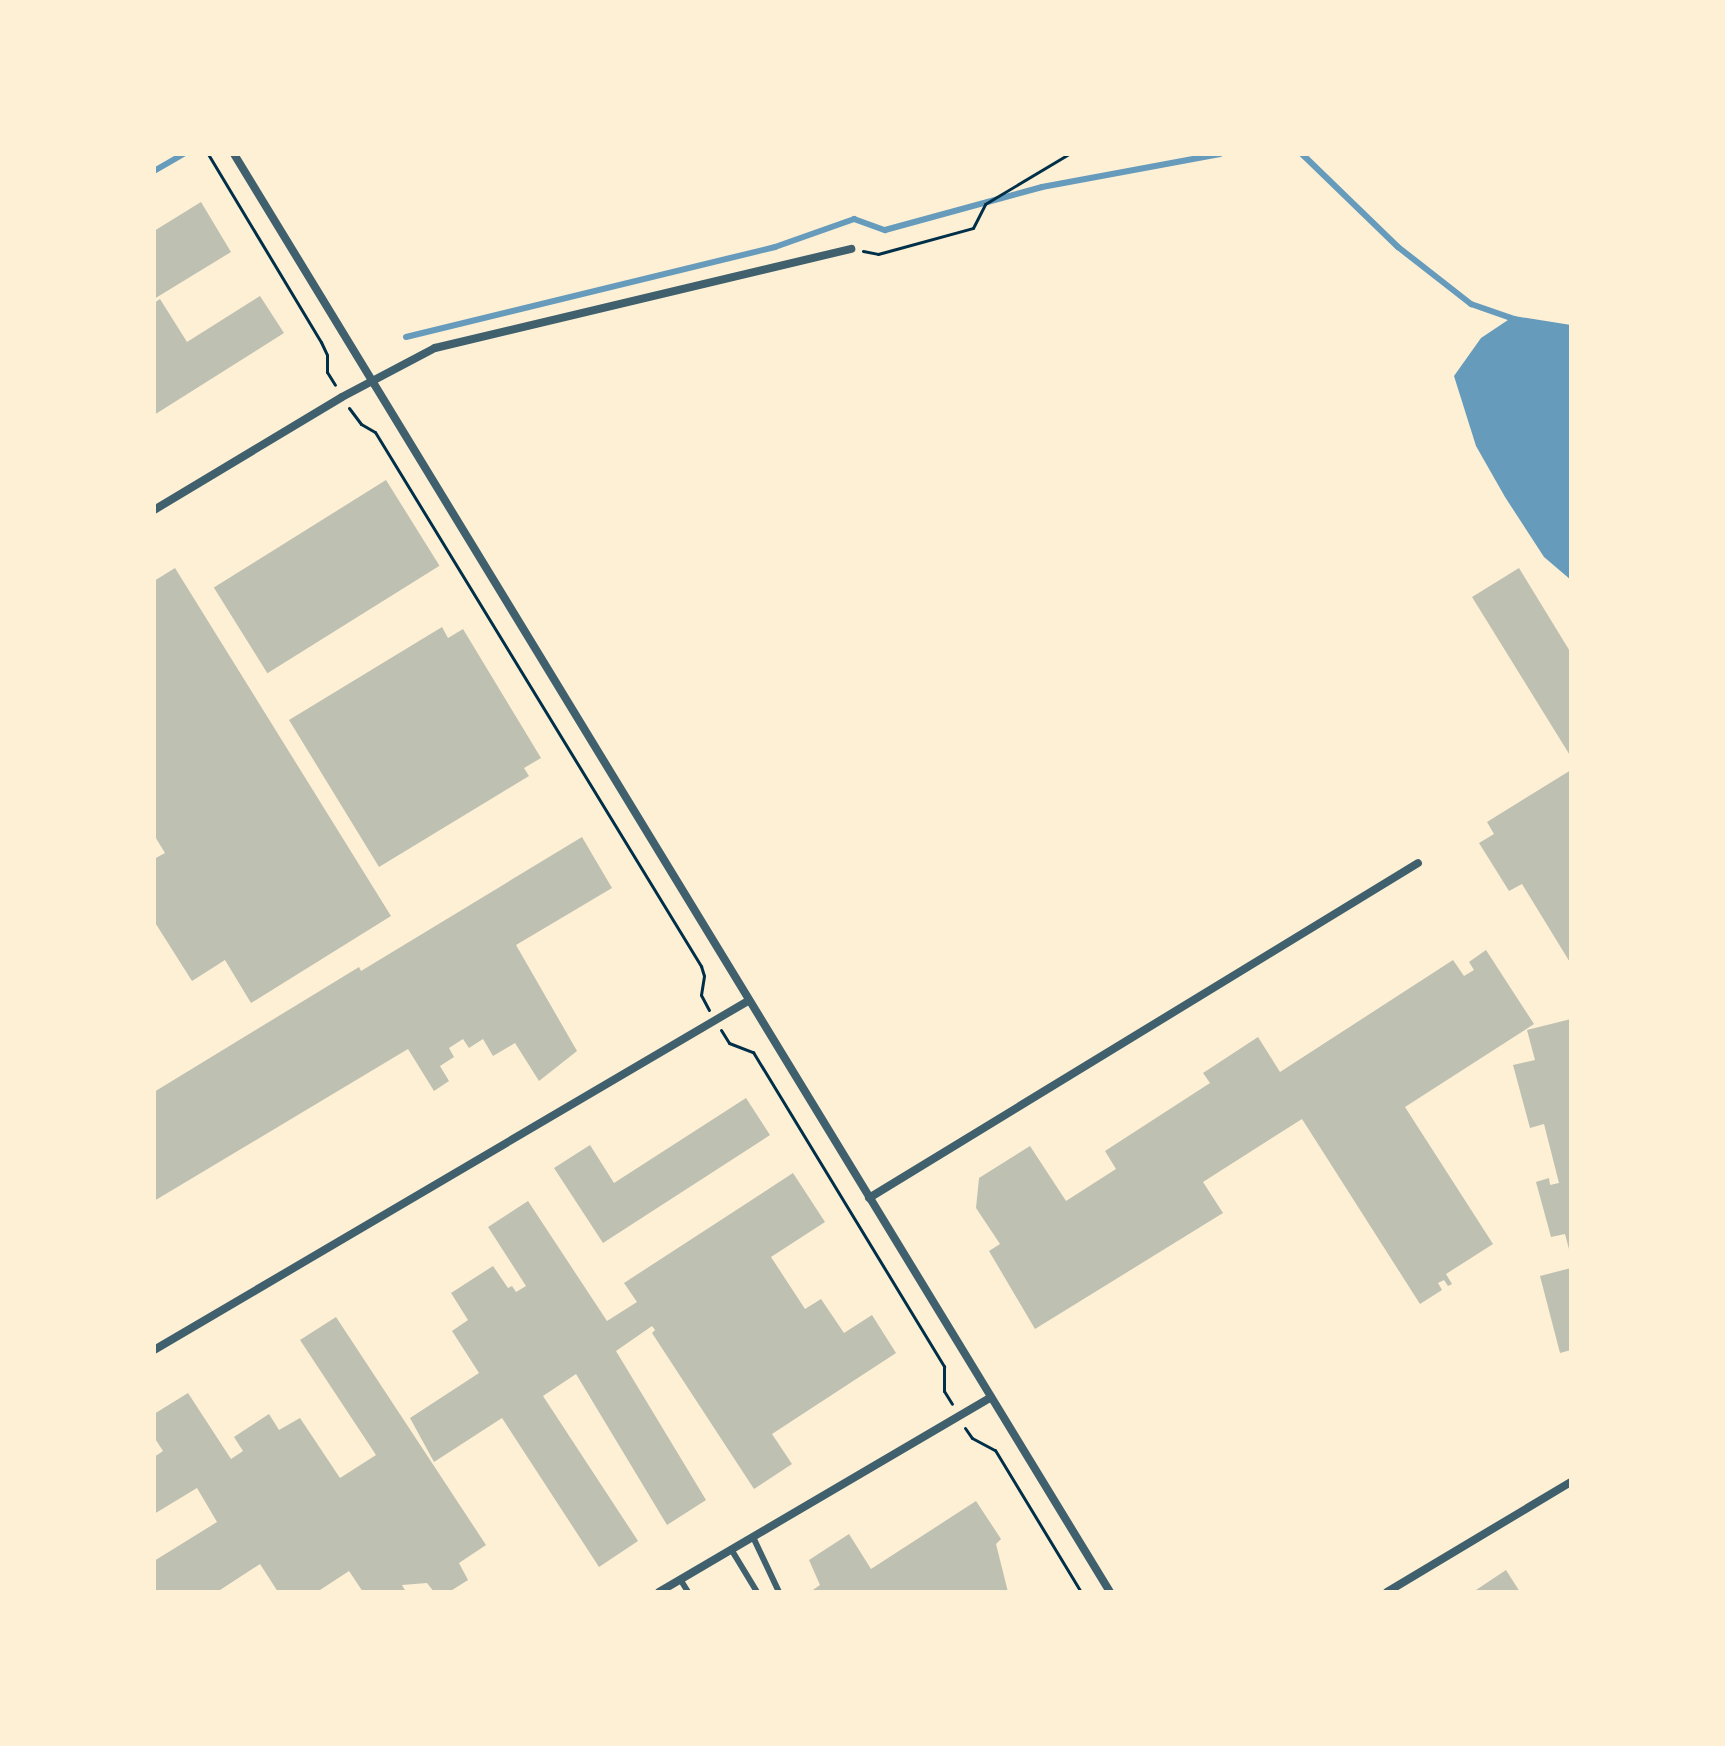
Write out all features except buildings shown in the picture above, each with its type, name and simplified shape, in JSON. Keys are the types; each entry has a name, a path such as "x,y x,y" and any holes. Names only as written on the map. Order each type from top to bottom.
{"street":[{"path":"234,154 1110,1592"},
{"path":"154,510 372,380 435,348 851,249"},
{"path":"869,1198 1418,863"},
{"path":"154,1350 748,1001"},
{"path":"659,1592 991,1397"},
{"path":"1387,1592 1571,1482"}],"lane":[{"path":"753,1537 779,1592"},
{"path":"731,1549 757,1592"},
{"path":"680,1579 688,1592"}],"path":[{"path":"208,154 321,342 327,355 327,372"},
{"path":"851,249 878,254 973,228 985,204 1069,154"},
{"path":"355,418 375,432 701,966 704,976 701,995"},
{"path":"729,1043 753,1052 944,1366 944,1391"},
{"path":"972,1438 995,1450 1081,1592"}],"water":[{"path":"1514,316 1571,325 1571,580 1544,557 1505,497 1476,446 1454,376 1481,338"}],"waterway":[{"path":"154,171 183,154"},
{"path":"406,337 775,247 854,219 885,230 1042,187 1220,154"},
{"path":"1302,154 1398,247 1471,304 1517,320"}]}
